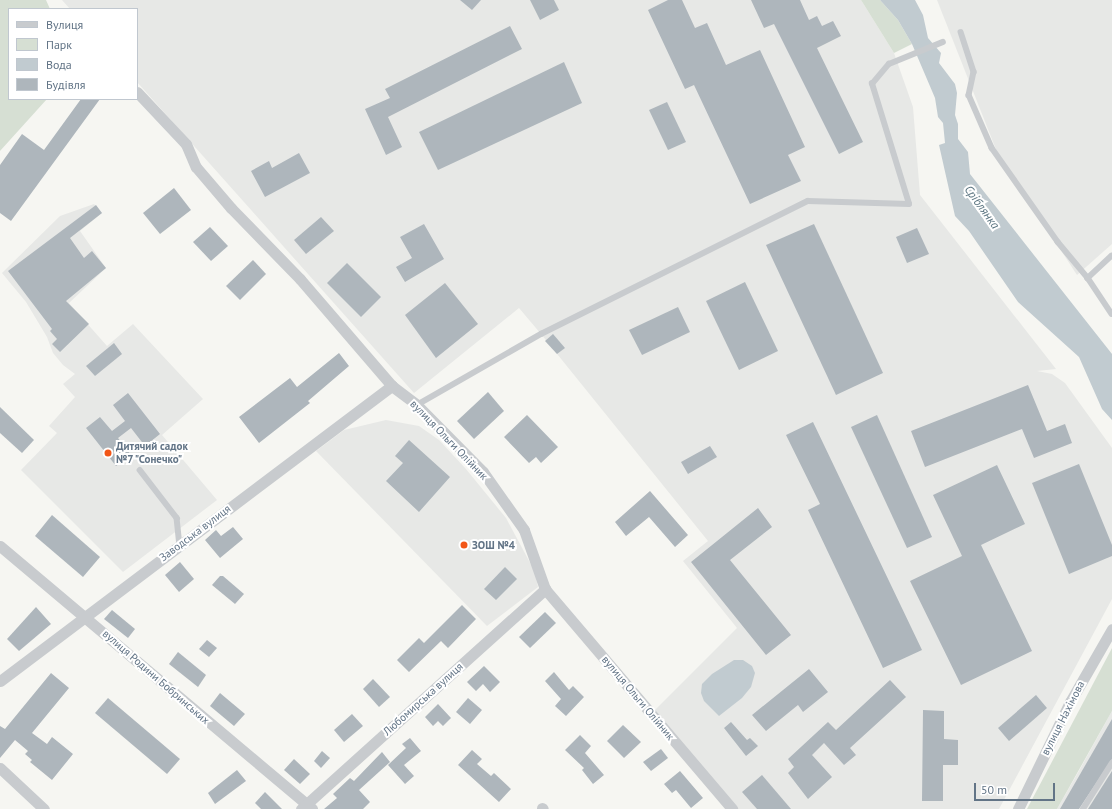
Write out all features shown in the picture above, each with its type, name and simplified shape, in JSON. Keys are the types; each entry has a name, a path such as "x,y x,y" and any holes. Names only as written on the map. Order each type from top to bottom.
{"street":[{"name":"вулиця Ольги Олійник","path":"138,93 186,144 196,168 226,202 300,279 392,386 417,405 483,472 524,530 545,589 732,809"},
{"name":"Заводська вулиця","path":"0,681 392,386"},
{"name":"вулиця Родини Бобринських","path":"0,546 85,616 306,808"},
{"name":"Любомирська вулиця","path":"306,808 545,589"},
{"name":"вулиця Нахімова","path":"1018,809 1070,702 1112,629"},
{"path":"0,768 44,809"}],"lane":[{"path":"961,32 974,72 969,95 992,148 1058,242 1088,278 1112,314"},
{"path":"417,405 541,334 808,201 909,204 872,84 889,64 942,42"},
{"path":"1088,278 1112,256"},
{"path":"140,470 177,518 180,545"},
{"path":"1083,809 1112,763"}],"shaded area":[{"path":"62,0 861,0 894,53 913,107 920,195 1056,369 1037,371 1052,374 1065,383 1112,448 1112,599 999,809 738,809 655,710 737,628 683,561 708,541 541,334 519,308 414,393 138,83 138,8 69,8"},
{"path":"937,0 1112,0 1112,244 1077,275 997,152"},
{"name":"Дитячий садок №7 \"Сонечко\"","path":"94,204 102,213 80,231 106,268 69,303 107,346 133,324 203,399 162,435 217,500 123,572 21,470 57,433 49,426 75,397 63,384 75,374 63,365 53,353 47,337 26,302 2,273 60,216"},
{"name":"ЗОШ №4","path":"386,420 419,426 439,440 466,469 506,518 535,572 538,587 487,626 316,451 344,430"},
{"path":"1112,711 1112,809 1057,809 1080,769"}],"green space":[{"path":"0,0 46,0 50,8 8,8 8,100 46,100 0,151"},
{"path":"861,0 880,0 898,20 912,44 894,53"},
{"path":"1112,648 1112,711 1057,809 1027,809"}],"water":[{"name":"Сріблянка","path":"880,0 915,0 923,15 928,38 941,53 939,63 955,84 957,93 955,115 958,124 958,139 968,152 970,174 1112,354 1112,420 1102,409 1079,357 1018,302 969,231 955,216 939,145 945,143 943,123 938,117 935,98 912,44 898,20"},
{"path":"734,660 743,660 752,666 755,673 751,687 742,698 719,716 704,701 701,693 702,684 712,674"}],"building":[{"path":"460,0 481,0 472,10"},
{"path":"530,0 554,0 559,10 540,20"},
{"path":"668,0 682,0 695,28 707,23 726,65 760,50 805,147 788,155 801,181 750,204 694,85 685,89 648,10"},
{"path":"751,0 800,0 809,20 817,16 822,26 833,21 841,36 817,48 863,142 839,154 774,24 764,28"},
{"path":"510,26 522,49 388,117 402,147 386,155 365,109 390,98 385,89"},
{"path":"564,62 582,103 438,170 419,132"},
{"path":"80,100 99,100 11,221 0,213 0,165 22,134 44,150"},
{"path":"667,102 686,142 668,150 649,110"},
{"path":"299,153 310,173 265,197 251,171 269,161 272,168"},
{"path":"174,188 191,210 160,234 143,213"},
{"path":"96,205 102,213 70,238 84,258 92,251 106,268 66,301 89,324 60,352 52,344 57,339 50,331 52,329 8,271"},
{"path":"321,217 334,231 306,254 294,240"},
{"path":"424,224 444,259 405,282 396,267 412,258 400,237"},
{"path":"814,224 883,373 836,395 766,245"},
{"path":"210,227 228,246 211,261 193,242"},
{"path":"917,228 929,254 907,263 896,237"},
{"path":"253,260 266,274 240,300 226,286"},
{"path":"347,263 381,297 361,317 327,283"},
{"path":"745,282 778,351 739,370 706,301"},
{"path":"445,283 478,324 436,358 405,315"},
{"path":"678,307 690,332 642,355 629,330"},
{"path":"553,334 565,348 557,354 545,341"},
{"path":"114,343 122,354 95,376 86,366"},
{"path":"339,353 349,366 308,401 310,403 259,443 239,417 290,378 297,387"},
{"path":"1028,385 1047,431 1065,424 1072,443 1034,458 1022,429 925,467 911,431"},
{"path":"488,392 504,411 474,439 457,421"},
{"path":"128,393 160,434 145,446 131,428 118,438 131,455 116,466 86,428 100,417 112,431 125,421 113,405"},
{"path":"0,407 34,440 22,453 0,433"},
{"path":"527,415 558,447 541,463 536,457 529,463 504,437"},
{"path":"877,415 932,537 907,548 851,427"},
{"path":"813,422 922,650 883,668 808,510 820,504 786,435"},
{"path":"409,440 450,477 419,512 386,481 403,463 395,456"},
{"path":"710,446 717,457 688,474 681,462"},
{"path":"1079,464 1112,545 1112,556 1069,574 1032,483"},
{"path":"997,465 1025,524 981,545 1032,651 961,685 910,581 962,556 933,495"},
{"path":"650,491 688,535 675,547 649,517 626,536 615,522"},
{"path":"758,508 772,527 730,560 791,635 766,655 691,562"},
{"path":"52,515 100,557 83,577 35,536"},
{"path":"233,527 243,539 220,558 205,540 216,530 221,536"},
{"path":"180,562 194,579 179,592 165,575"},
{"path":"505,567 517,579 496,600 484,589"},
{"path":"220,576 223,576 244,594 235,604 212,585"},
{"path":"462,605 476,619 448,648 441,641 409,672 397,660 419,638 424,643"},
{"path":"36,607 51,624 19,651 7,639"},
{"path":"112,610 135,629 128,638 104,619"},
{"path":"545,612 556,623 530,648 519,637"},
{"path":"207,640 217,648 209,657 199,649"},
{"path":"178,652 206,675 198,687 169,664"},
{"path":"484,666 500,682 490,692 483,684 476,691 467,682"},
{"path":"809,669 828,692 803,712 798,705 766,731 752,715"},
{"path":"554,672 569,690 573,686 584,697 566,716 555,706 561,699 545,681"},
{"path":"51,673 69,688 32,733 47,744 52,737 73,754 52,780 30,762 32,760 25,754 28,751 15,740 0,758 0,726 5,729"},
{"path":"373,679 390,697 379,707 363,689"},
{"path":"890,680 906,697 850,748 856,755 844,765 824,743 812,755 832,777 808,799 788,773 794,767 788,759 828,722 836,730"},
{"path":"220,693 245,714 234,726 210,706"},
{"path":"1036,695 1047,708 1009,741 998,728"},
{"path":"108,698 180,759 167,774 95,713"},
{"path":"468,698 482,710 470,724 456,712"},
{"path":"438,704 451,718 443,726 438,721 433,726 425,717"},
{"path":"923,710 944,711 944,739 958,740 958,765 943,765 943,801 922,801"},
{"path":"352,714 363,726 344,742 334,730"},
{"path":"1112,719 1112,759 1079,809 1060,809"},
{"path":"731,722 747,740 750,738 758,746 746,756 724,728"},
{"path":"623,725 641,742 624,758 607,741"},
{"path":"580,735 591,746 585,753 604,775 593,784 582,770 584,768 565,750"},
{"path":"410,738 421,751 404,765 414,776 405,784 388,765 406,748 402,744"},
{"path":"661,749 668,758 651,771 643,762"},
{"path":"472,750 482,759 477,764 491,776 494,773 511,789 499,802 458,765"},
{"path":"322,751 330,758 321,768 314,761"},
{"path":"382,752 390,762 359,790 370,802 363,809 324,809 337,798 333,794 350,778 354,781"},
{"path":"294,759 310,774 300,784 284,770"},
{"path":"237,770 246,781 215,804 208,793"},
{"path":"680,771 703,798 691,808 676,790 672,793 664,784"},
{"path":"1112,771 1112,809 1088,809"},
{"path":"762,775 791,809 757,809 742,792"},
{"path":"265,792 282,809 261,809 255,803"}],"place":[{"name":"Дитячий садок №7 \"Сонечко\"","path":"108,453"},
{"name":"ЗОШ №4","path":"464,545"}]}
